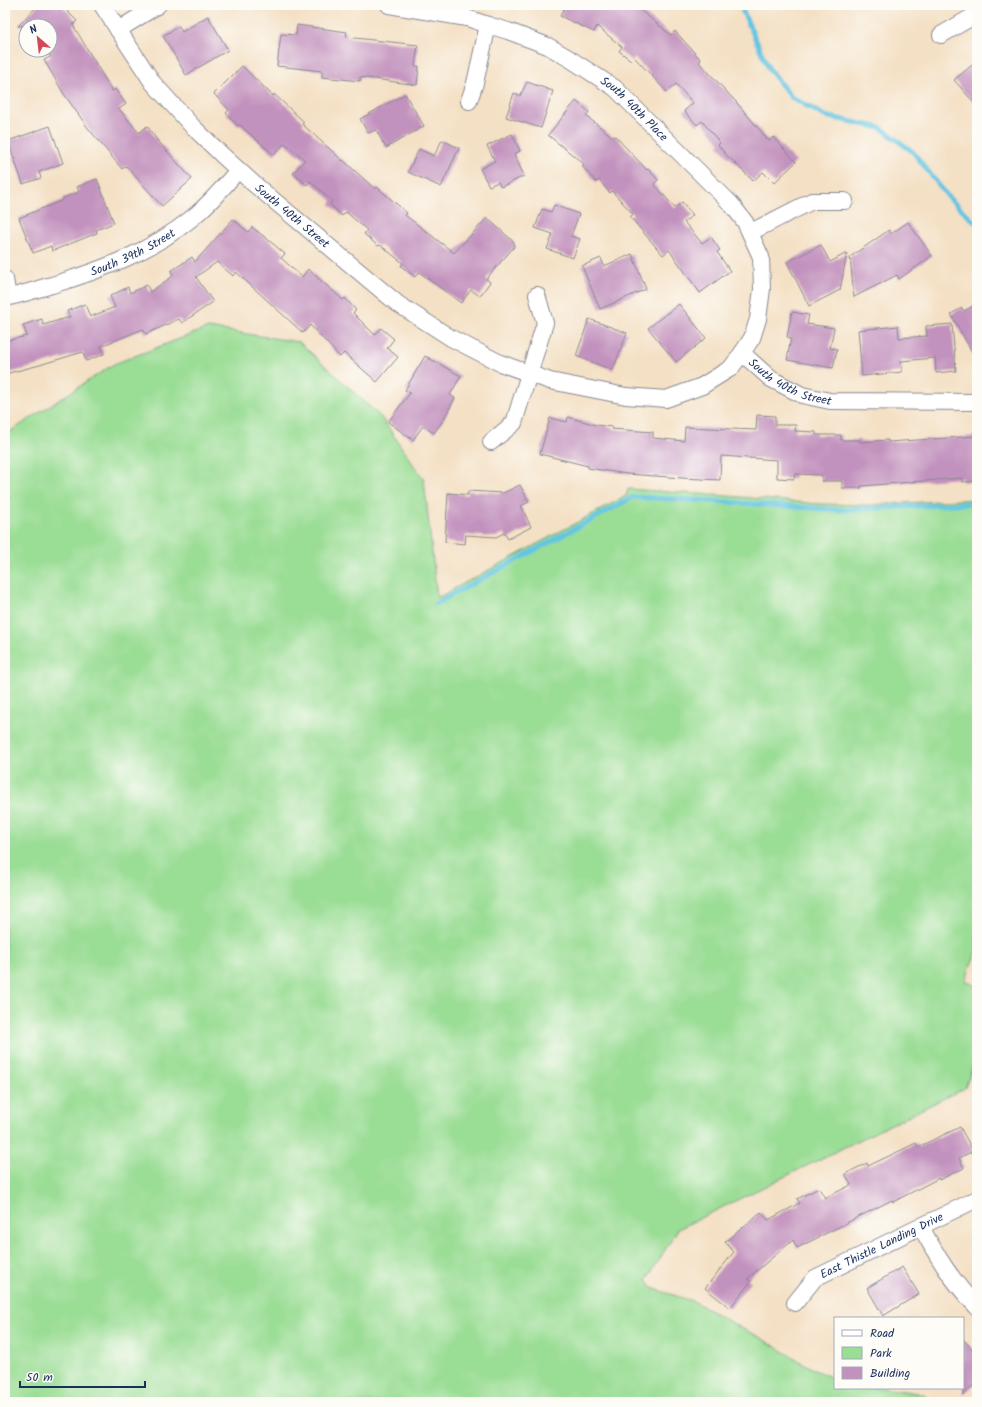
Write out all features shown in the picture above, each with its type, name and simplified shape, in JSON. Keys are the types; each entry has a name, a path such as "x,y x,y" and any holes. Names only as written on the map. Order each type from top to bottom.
{"street":[{"name":"South 40th Street","path":"102,5 153,83 193,127 238,170 398,304 451,338 500,363 550,381 626,396 666,399 702,386 731,368 742,353 771,379 802,394 830,401 977,402"},
{"path":"118,30 158,5"},
{"name":"South 40th Place","path":"389,5 467,18 508,31 548,46 570,58 615,88 732,205 751,232 761,257 762,289 758,319 752,338 742,353"},
{"path":"941,35 977,14"},
{"path":"469,101 475,83 488,24"},
{"name":"South 39th Street","path":"7,297 66,280 120,261 159,242 192,219 211,201 238,170"},
{"path":"751,232 812,201 845,201"},
{"path":"5,279 7,297"},
{"path":"491,442 514,423 530,373 545,323 537,295"},
{"name":"East Thistle Landing Drive","path":"795,1303 815,1278 977,1199"},
{"path":"921,1227 938,1259 962,1291 977,1307"}],"green space":[{"path":"208,328 299,342 381,417 424,480 437,598 626,496 628,489 819,504 867,505 977,499 977,949 965,981 977,986 977,1053 965,1088 678,1229 647,1279 652,1288 695,1302 761,1338 815,1370 834,1379 834,1389 890,1389 924,1394 932,1402 5,1402 5,505 10,499 5,488 5,435 114,364"}],"building":[{"path":"38,5 61,5 77,21 73,25 112,91 115,89 126,104 119,109 139,133 147,126 157,140 192,179 162,206 126,166 122,169 88,128 64,94 44,60 48,58 58,58 58,18 26,18"},
{"path":"566,5 634,5 671,35 675,31 701,60 699,62 737,103 769,141 773,137 796,162 774,183 763,172 753,181 728,157 718,145 720,143 702,121 697,125 684,111 693,103 676,84 667,92 635,58 632,61 619,51 622,47 597,26 594,32 560,16"},
{"path":"208,16 228,50 186,75 163,36 179,26 182,32"},
{"path":"297,25 347,32 346,37 418,45 415,66 419,66 417,85 360,77 360,81 322,77 322,71 277,66 281,34 296,35"},
{"path":"977,61 977,106 954,80"},
{"path":"242,66 273,96 274,94 304,122 302,124 343,161 375,189 377,187 407,213 405,215 454,253 487,218 514,242 514,247 486,279 490,282 480,296 471,290 461,303 419,272 415,277 401,266 403,263 380,245 378,246 364,234 367,230 346,212 342,216 330,204 332,201 310,181 307,185 293,173 305,160 285,143 274,155 240,125 238,126 226,113 229,110 214,94"},
{"path":"527,82 553,91 541,128 506,117 514,93 520,96"},
{"path":"405,94 424,126 386,148 376,130 368,133 360,119"},
{"path":"576,101 589,112 586,116 613,137 615,136 647,170 648,169 658,180 654,184 675,208 682,202 693,215 684,222 702,243 711,237 720,250 717,252 730,271 700,293 669,250 663,255 630,217 633,214 612,191 610,193 599,180 596,182 582,166 584,164 548,135"},
{"path":"50,126 63,163 39,172 41,178 23,184 8,141"},
{"path":"512,134 520,151 514,154 524,176 501,187 498,182 489,186 480,169 495,161 487,146"},
{"path":"442,140 459,148 441,187 408,172 419,149 434,156"},
{"path":"97,179 114,223 96,230 97,233 52,251 51,246 33,253 19,218 79,192 77,187"},
{"path":"554,205 579,214 571,236 580,239 573,258 547,249 553,234 535,228 542,209 551,212"},
{"path":"233,219 248,232 252,227 272,243 285,254 281,258 302,277 308,269 343,300 345,298 356,310 353,313 375,335 381,328 394,339 387,348 398,357 377,382 344,353 340,357 310,325 303,333 236,272 233,276 217,262 196,277 213,302 182,323 179,319 146,334 143,329 101,346 104,354 86,361 83,352 5,374 5,341 27,336 23,325 42,319 43,325 70,317 67,311 85,304 90,317 115,307 110,296 128,287 130,293 147,285 150,292 173,276 171,271 192,257 195,262"},
{"path":"908,222 932,256 899,279 897,275 854,297 850,257 889,230 891,234"},
{"path":"821,245 830,262 847,253 840,290 809,306 787,262"},
{"path":"632,254 646,289 600,309 582,266 601,258 604,266"},
{"path":"679,304 706,338 676,362 648,328"},
{"path":"977,304 977,361 951,314 962,308 964,311"},
{"path":"792,312 809,315 807,324 834,328 830,348 837,349 833,368 787,360 791,338 787,337"},
{"path":"589,319 627,333 613,370 576,356"},
{"path":"952,324 956,371 936,373 935,358 901,361 902,372 862,376 858,330 898,326 899,338 927,336 926,326"},
{"path":"425,356 461,376 450,395 455,398 444,419 434,433 423,426 413,440 388,422 410,393 405,390"},
{"path":"757,415 775,416 775,425 796,425 795,431 816,432 816,435 841,435 841,440 860,440 860,442 888,440 888,442 977,436 977,481 962,482 962,478 861,486 861,488 842,488 842,481 822,481 822,475 795,474 794,479 777,478 777,460 721,456 720,480 627,474 588,468 588,466 540,454 550,418 567,422 568,417 596,425 612,427 612,429 653,432 653,438 684,441 685,427 756,430"},
{"path":"520,485 529,502 521,506 531,527 508,539 504,533 496,537 466,535 465,544 445,542 448,493 468,495 468,491 503,493"},
{"path":"960,1127 973,1151 959,1158 964,1168 939,1180 939,1178 893,1202 892,1200 797,1248 793,1240 747,1279 751,1281 730,1308 705,1288 734,1252 725,1242 761,1212 768,1220 800,1203 797,1199 819,1188 825,1198 851,1185 845,1174 867,1163 868,1166 916,1143 918,1147"},
{"path":"902,1267 919,1294 883,1316 867,1288"},
{"path":"964,1340 977,1354 977,1382 963,1395"}],"waterway":[{"path":"740,5 769,69 791,97 825,116 881,128 913,152 949,198 977,224"},
{"path":"435,604 633,497 840,510 977,503"}]}
